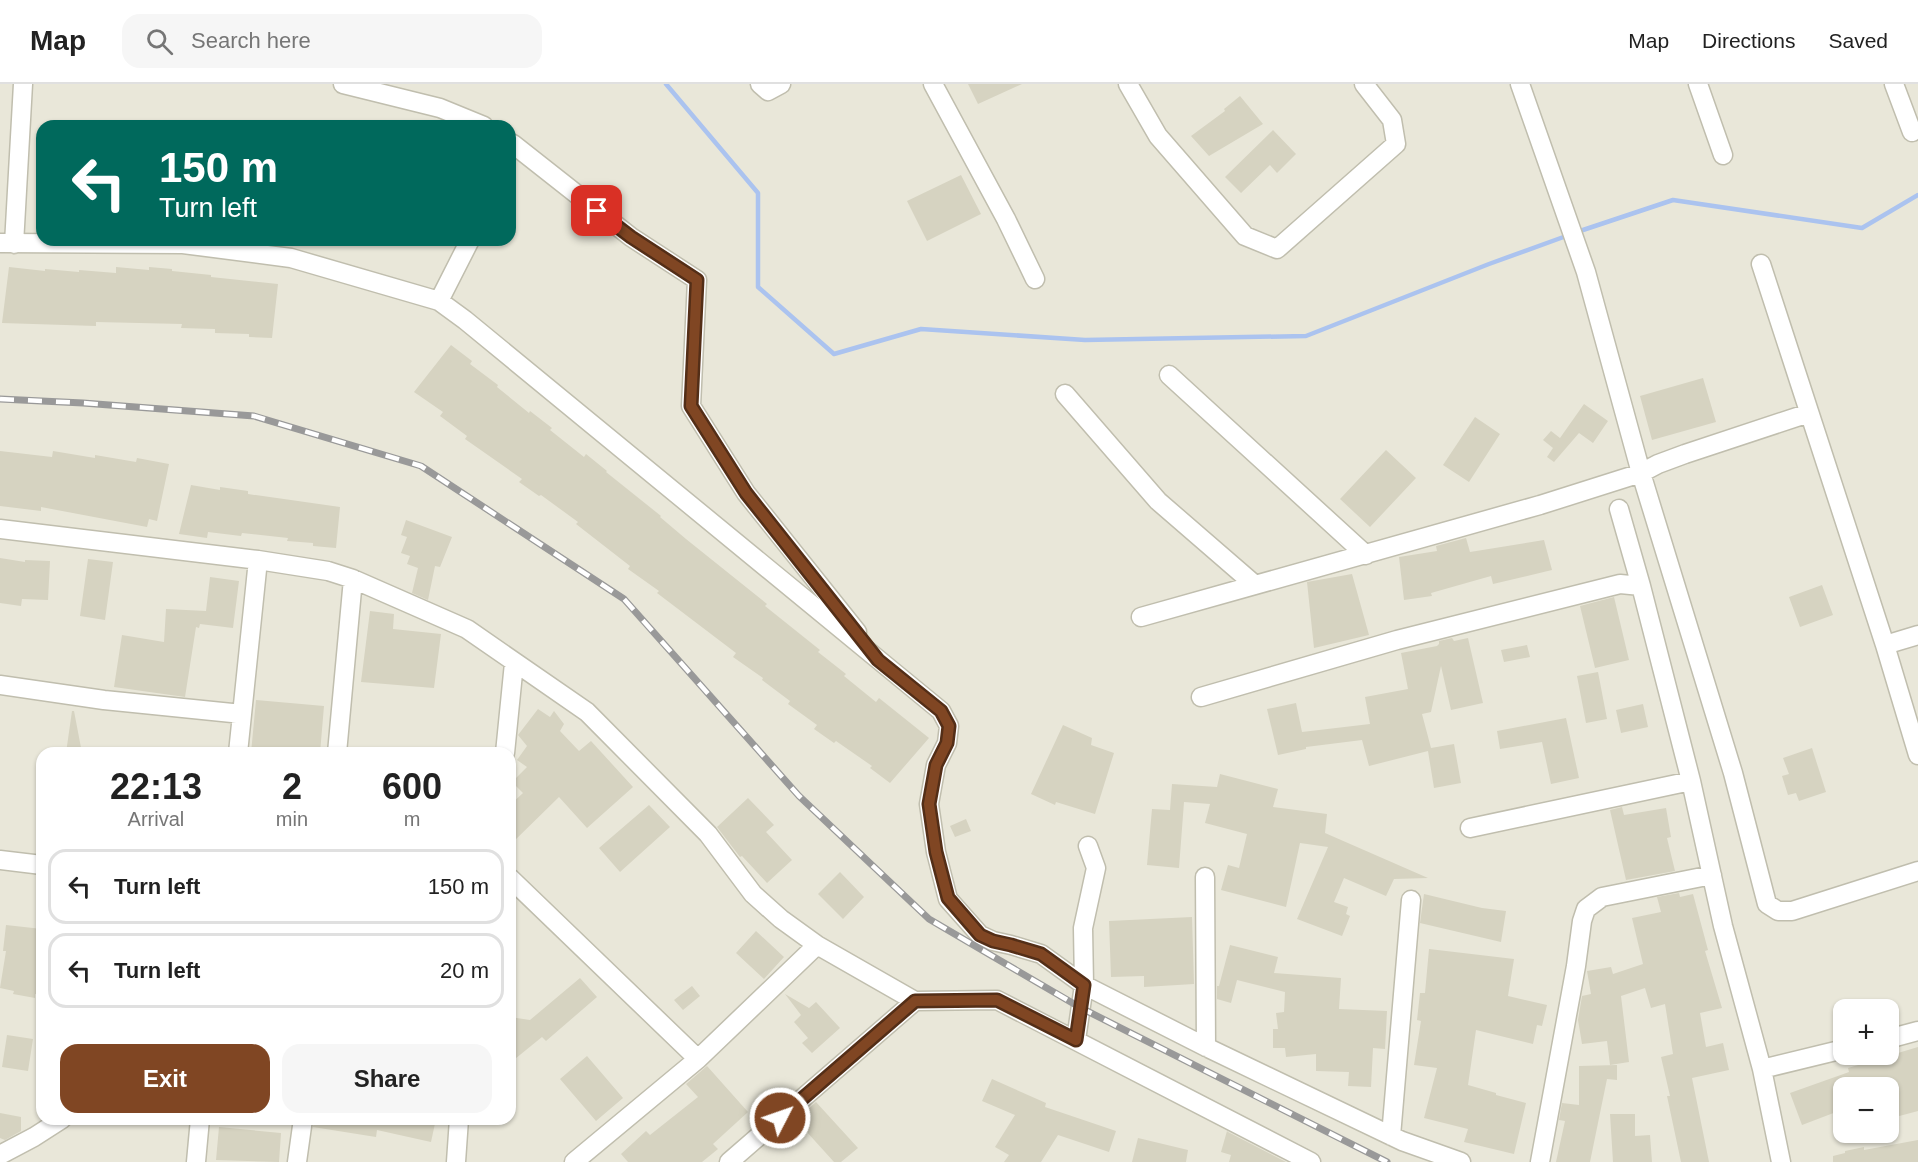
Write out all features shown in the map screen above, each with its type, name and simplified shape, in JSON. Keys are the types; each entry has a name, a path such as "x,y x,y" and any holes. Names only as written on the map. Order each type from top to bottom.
{"street":[{"path":"23,84 7,244 36,244"},
{"path":"343,84 440,108 469,120"},
{"path":"760,84 768,91 781,84"},
{"path":"933,84 1006,219 1035,279"},
{"path":"1128,84 1158,136 1245,236 1277,249 1396,144 1392,120 1364,84"},
{"path":"1520,84 1586,272 1641,473 1733,773 1767,904 1778,911 1792,911 1918,871"},
{"path":"1698,84 1722,155"},
{"path":"1894,84 1912,132"},
{"path":"516,153 631,237 697,280 691,406 746,493 878,660"},
{"path":"199,246 291,258 439,301 941,711 949,726 947,743 936,765 929,804 936,852 948,898 980,935 993,941 1041,954 1084,985 1206,1047 1391,1136 1461,1162"},
{"path":"439,301 467,246"},
{"path":"1761,264 1885,645 1918,755"},
{"path":"1169,375 1365,555"},
{"path":"1065,394 1158,501 1255,585"},
{"path":"1141,617 1540,505 1641,473 1685,454 1809,413"},
{"path":"1618,509 1641,586 1691,781 1723,926 1762,1069 1781,1162"},
{"path":"0,529 258,560 328,571 353,579 468,629 587,712 708,834 753,894 781,919 816,945 915,1001 997,1000 1306,1161"},
{"path":"239,747 258,560"},
{"path":"338,747 353,579"},
{"path":"1201,697 1408,637 1620,584 1641,586"},
{"path":"1885,645 1918,635"},
{"path":"506,747 514,663"},
{"path":"0,685 104,700 242,714"},
{"path":"1470,828 1691,781"},
{"path":"1076,1040 1084,985 1083,927 1096,868 1088,846"},
{"path":"0,860 36,865"},
{"path":"1540,1162 1586,909 1602,897 1712,875"},
{"path":"1205,878 1206,1047"},
{"path":"516,884 698,1059"},
{"path":"1391,1136 1411,900"},
{"path":"574,1162 698,1059 816,945"},
{"path":"729,1162 915,1001"},
{"path":"1899,1035 1918,1031"},
{"path":"1762,1069 1833,1052"},
{"path":"0,1155 53,1125"},
{"path":"196,1162 199,1125"},
{"path":"297,1162 302,1125"},
{"path":"456,1162 459,1125"}],"shaded area":[{"path":"0,84 1918,84 1918,1162 0,1162"}],"building":[{"path":"968,84 1022,84 978,104"},
{"path":"1240,96 1263,124 1209,156 1191,136 1225,111 1224,109"},
{"path":"1273,130 1296,154 1277,173 1270,165 1241,193 1225,177"},
{"path":"961,175 981,214 927,241 907,201"},
{"path":"9,267 45,271 45,269 116,273 116,267 149,270 149,267 211,275 211,277 278,284 272,338 249,337 249,334 215,333 215,329 181,328 182,324 96,322 96,326 2,323"},
{"path":"451,345 472,361 470,364 498,385 497,387 552,428 550,430 584,457 586,454 767,604 765,606 846,674 844,676 876,702 879,698 929,738 890,783 870,768 872,766 814,729 817,725 788,704 790,701 733,657 736,653 628,569 630,566 576,524 578,522 519,482 522,479 465,439 467,436 440,416 443,412 414,392"},
{"path":"1703,378 1716,422 1652,440 1640,396"},
{"path":"1584,404 1608,421 1593,443 1579,433 1554,462 1547,457 1553,448 1543,440 1551,431 1560,438"},
{"path":"1475,417 1500,434 1469,482 1443,465"},
{"path":"1386,450 1416,478 1370,527 1340,499"},
{"path":"0,451 52,457 53,451 136,462 137,458 169,464 157,521 149,519 147,527 41,507 41,511 0,506"},
{"path":"191,485 220,490 220,487 248,491 248,494 340,507 336,548 287,541 288,538 242,533 241,536 208,532 207,538 179,534"},
{"path":"406,520 452,537 440,567 435,566 428,600 412,593 418,568 407,564 410,556 401,553 407,537 401,535"},
{"path":"1466,538 1470,552 1544,540 1552,570 1493,584 1491,576 1431,593 1432,596 1404,600 1399,557 1437,551 1436,546"},
{"path":"0,558 25,562 25,560 50,561 48,600 22,599 21,606 0,603"},
{"path":"88,559 113,562 105,620 80,616"},
{"path":"1352,574 1369,635 1314,648 1307,582"},
{"path":"210,577 239,581 233,628 200,624 199,628 196,627 185,697 114,687 122,635 164,642 166,609 206,611"},
{"path":"1822,585 1833,615 1800,627 1789,597"},
{"path":"1614,597 1629,660 1595,668 1580,606"},
{"path":"370,611 394,614 393,629 441,634 434,688 361,682"},
{"path":"1452,638 1454,641 1468,638 1483,703 1451,710 1441,666 1431,712 1422,714 1431,748 1454,744 1461,783 1434,788 1428,751 1369,766 1362,740 1306,747 1306,749 1278,755 1267,709 1296,703 1302,732 1370,724 1365,697 1408,689 1401,653 1437,646 1439,641"},
{"path":"1527,645 1530,657 1504,662 1501,650"},
{"path":"1598,672 1607,719 1586,723 1577,676"},
{"path":"256,700 324,706 321,747 252,747"},
{"path":"1643,704 1648,727 1621,733 1616,710"},
{"path":"538,709 550,717 554,711 564,724 560,731 579,751 591,741 633,787 587,828 559,797 516,839 516,799 523,793 516,786 516,778 527,767 517,760 527,746 518,735"},
{"path":"72,711 74,711 81,747 67,747"},
{"path":"1566,718 1579,778 1551,784 1542,742 1500,749 1497,731"},
{"path":"1063,725 1092,738 1091,745 1114,753 1095,814 1056,802 1055,805 1031,794"},
{"path":"1812,748 1826,792 1799,801 1796,793 1788,795 1782,776 1789,774 1783,758"},
{"path":"1220,774 1278,789 1273,807 1327,814 1325,833 1428,878 1394,879 1386,896 1344,878 1334,902 1348,907 1346,914 1350,916 1342,936 1297,919 1328,847 1300,843 1286,907 1221,890 1228,865 1239,868 1247,834 1205,823 1210,804 1184,802 1179,868 1147,865 1152,809 1170,810 1172,784 1217,787"},
{"path":"748,798 774,825 766,832 792,860 767,883 742,856 740,857 717,827"},
{"path":"649,805 670,827 620,872 599,848"},
{"path":"1622,807 1624,815 1666,808 1671,837 1667,838 1675,871 1626,880 1610,810"},
{"path":"966,819 971,831 955,837 950,826"},
{"path":"840,872 864,897 843,919 818,894"},
{"path":"1679,893 1680,897 1693,894 1708,950 1705,951 1722,1008 1700,1013 1706,1047 1723,1043 1729,1070 1692,1078 1709,1162 1681,1162 1661,1057 1673,1054 1665,1004 1651,1008 1645,988 1621,996 1629,1062 1610,1065 1607,1041 1582,1044 1578,1020 1582,996 1591,994 1587,971 1611,967 1613,974 1643,964 1632,918 1661,912 1657,897"},
{"path":"1424,894 1482,908 1506,911 1501,942 1420,923"},
{"path":"1192,917 1194,984 1144,987 1144,976 1111,977 1109,921"},
{"path":"6,925 36,928 35,998 13,994 14,991 0,988 6,951 3,951"},
{"path":"756,931 784,957 764,979 736,953"},
{"path":"1230,945 1278,957 1274,973 1341,978 1339,1009 1387,1011 1385,1049 1373,1048 1371,1087 1348,1086 1349,1072 1316,1071 1316,1054 1286,1057 1285,1048 1273,1048 1273,1029 1278,1029 1276,1013 1284,1012 1285,992 1237,980 1231,1003 1217,999 1217,986 1219,986"},
{"path":"1429,949 1514,959 1508,996 1547,1005 1542,1026 1537,1025 1533,1044 1476,1030 1468,1085 1526,1103 1514,1154 1464,1142 1468,1129 1424,1118 1437,1068 1414,1065 1421,1021 1417,1020 1420,993 1425,993"},
{"path":"580,978 597,997 546,1041 542,1037 516,1058 516,1018 530,1020"},
{"path":"692,986 700,996 683,1010 674,1000"},
{"path":"785,994 809,1008 816,1002 840,1028 812,1053 802,1043 808,1038 794,1022 801,1015"},
{"path":"7,1035 33,1039 28,1071 2,1067"},
{"path":"1918,1047 1918,1111 1899,1116 1899,1077 1835,1077 1849,1072 1848,1068 1858,1065 1899,1065 1899,1053"},
{"path":"587,1056 623,1098 596,1121 560,1079"},
{"path":"1617,1065 1617,1080 1607,1079 1590,1162 1556,1162 1565,1121 1559,1120 1562,1103 1579,1105 1579,1066"},
{"path":"707,1066 748,1112 713,1144 718,1149 702,1162 628,1162 621,1154 646,1131 650,1135 698,1097 686,1084"},
{"path":"1833,1078 1833,1113 1802,1125 1790,1093"},
{"path":"992,1079 1046,1103 1045,1107 1116,1131 1109,1152 1058,1135 1041,1162 1004,1162 1009,1155 995,1147 1015,1115 982,1101"},
{"path":"816,1102 858,1148 841,1162 834,1162 796,1120"},
{"path":"0,1113 21,1117 21,1131 5,1140 0,1138"},
{"path":"1610,1114 1635,1114 1635,1136 1650,1135 1652,1162 1613,1162"},
{"path":"313,1125 435,1125 431,1142 377,1130 376,1137 313,1127"},
{"path":"219,1127 281,1133 279,1162 216,1160"},
{"path":"1227,1131 1286,1162 1229,1162 1231,1155 1221,1152"},
{"path":"1138,1138 1188,1150 1186,1162 1132,1162"},
{"path":"1918,1140 1918,1162 1833,1162 1833,1156 1845,1153 1845,1151 1864,1147 1864,1150"}],"waterway":[{"path":"666,84 758,193 758,287 834,354 921,329 1085,340 1306,336 1569,235"},
{"path":"1577,232 1673,200 1862,228 1918,195"}],"railway":[{"path":"0,399 254,416 421,466 624,599 799,796 929,919 1081,1008 1387,1162"}],"route":[{"path":"597,211 631,237 697,280 691,406 746,493 878,660 941,711 949,726 947,743 936,765 929,804 936,852 948,898 980,935 993,941 1041,954 1084,985 1076,1040 997,1000 915,1001 780,1118"}]}
